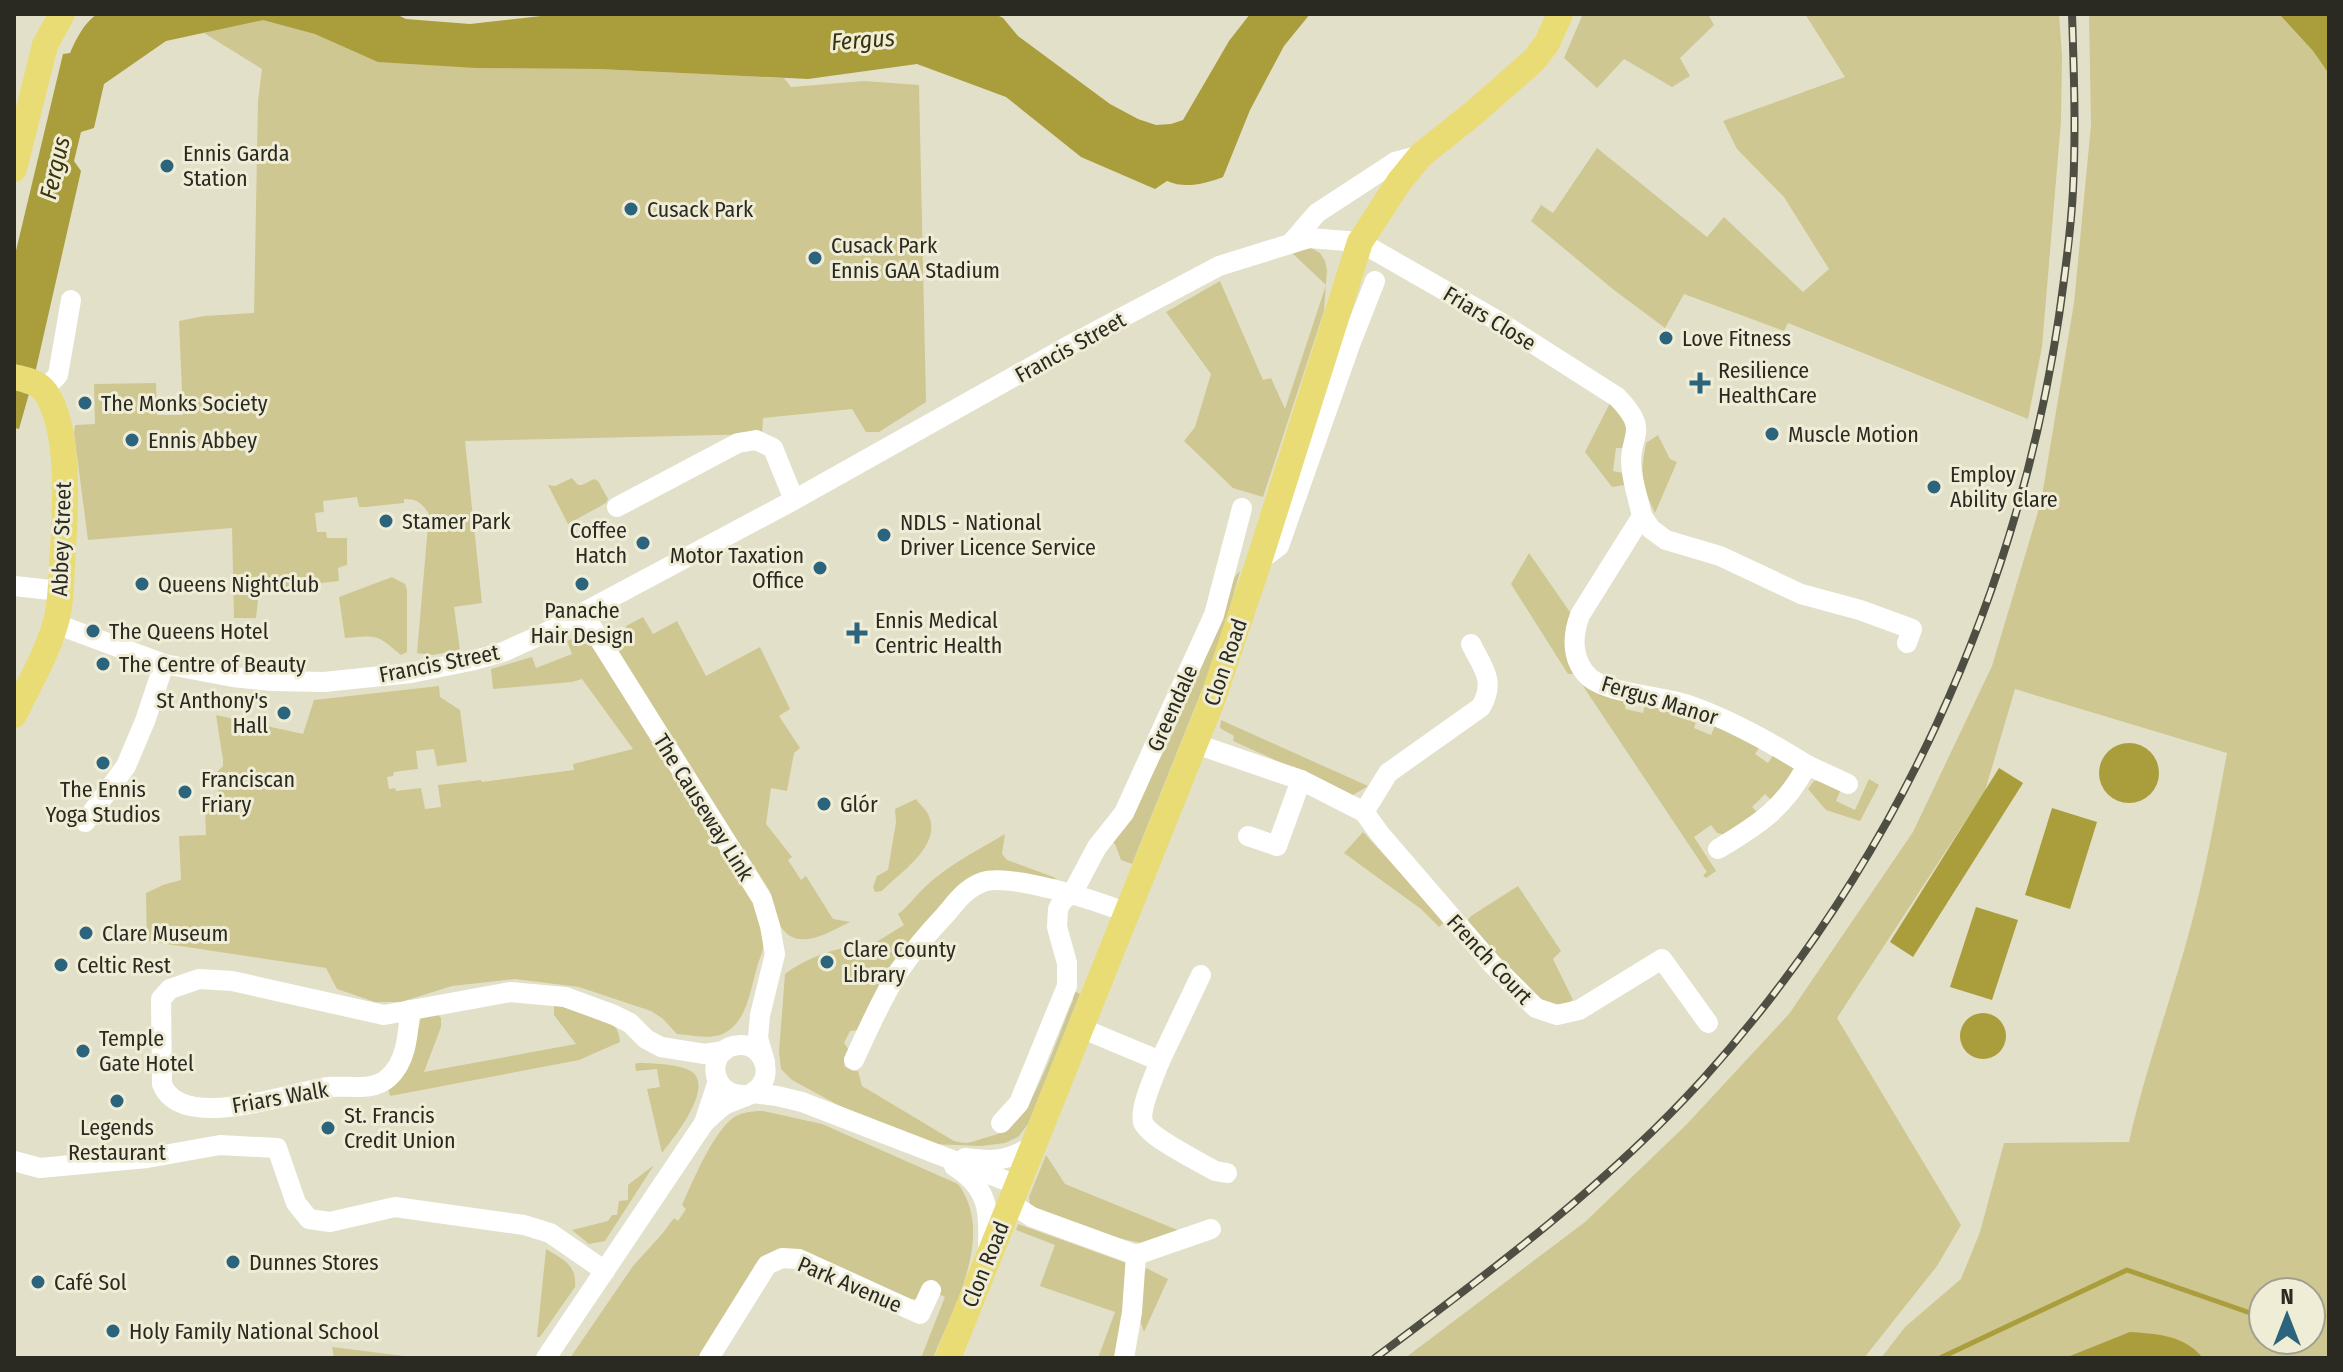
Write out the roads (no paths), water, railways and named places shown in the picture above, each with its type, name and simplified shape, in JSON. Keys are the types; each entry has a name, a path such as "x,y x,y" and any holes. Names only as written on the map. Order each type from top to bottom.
{"main road":[{"path":"14,167 45,45 62,14"},
{"name":"Clon Road","path":"948,1358 1196,744 1341,338 1360,242 1399,182 1421,155 1534,60 1547,43 1560,14"},
{"name":"Abbey Street","path":"14,715 56,624 60,591 64,469 60,432 53,405 31,384"}],"street":[{"path":"1291,243 1317,213 1395,162 1421,155"},
{"name":"Francis Street","path":"56,624 164,664 272,681 324,682 411,673 503,652 583,613 794,500 1072,344 1219,266 1291,243 1320,238 1360,242"},
{"name":"Friars Close","path":"1360,242 1498,321 1617,397 1631,411 1638,427 1631,470 1642,516"},
{"path":"1341,338 1375,281"},
{"path":"31,384 58,375 71,300"},
{"path":"617,507 738,443 756,440 773,448 794,500"},
{"name":"Greendale","path":"1001,1123 1019,1103 1067,986 1067,963 1057,927 1058,909 1063,900 1072,894 1097,847 1124,813 1214,615 1242,508"},
{"path":"1642,516 1651,529 1666,540 1720,556 1801,594 1860,610 1912,629 1907,643"},
{"name":"Fergus Manor","path":"1642,516 1580,615 1574,645 1579,664 1591,678 1607,687 1689,705 1765,739 1807,765 1848,784"},
{"path":"14,586 60,591"},
{"name":"The Causeway Link","path":"583,613 762,899 775,954 760,1015 758,1038 765,1068"},
{"path":"1364,812 1388,773 1481,707 1487,697 1489,681 1471,644"},
{"path":"85,822 126,766 164,664"},
{"name":"French Court","path":"1196,744 1301,780 1364,812 1492,964 1536,1008 1557,1015 1579,1010 1662,959 1708,1023"},
{"path":"1718,849 1762,823 1799,781 1807,765"},
{"path":"1248,836 1286,849 1301,780"},
{"path":"854,1060 881,1001 900,970 921,941 968,889 985,881 1000,880 1072,894 1127,913"},
{"path":"1201,975 1160,1061 1143,1121 1150,1132 1215,1171 1227,1173"},
{"name":"Friars Walk","path":"410,1010 408,1040 398,1067 381,1083 329,1087 250,1105 216,1109 185,1104 165,1092 162,1084 161,999 170,989 199,979 232,981 384,1015 410,1010 510,992 565,997 630,1023 646,1039 661,1047 705,1054 728,1049"},
{"name":"The Causeway Link","path":"728,1049 748,1032 760,1015"},
{"path":"1081,1028 1160,1061"},
{"path":"704,1123 716,1078 716,1065 728,1049 739,1045 755,1049 782,1089 802,1102"},
{"name":"Friars Walk","path":"685,1052 702,1061 716,1078"},
{"path":"546,1358 704,1123 721,1107 761,1085 765,1068"},
{"path":"716,1078 729,1093 777,1096 802,1102 933,1153 1014,1194 1032,1217 1136,1255 1211,1229"},
{"path":"14,1161 40,1168 147,1158 220,1145 277,1148 296,1203 309,1219 330,1222 395,1207 524,1225 550,1233 605,1271"},
{"path":"933,1153 994,1160 1015,1157 1032,1146"},
{"path":"933,1153 967,1174 983,1194 988,1227 987,1259"},
{"path":"1124,1358 1136,1255"},
{"name":"Park Avenue","path":"709,1358 767,1265 782,1258 799,1259 920,1314 931,1290"}],"water":[{"name":"Fergus","path":"97,14 396,14 406,19 470,24 559,14 995,14 1003,18 1018,36 1110,104 1156,125 1183,120 1229,41 1250,14 1310,14 1284,46 1250,110 1223,177 1195,185 1167,181 1155,189 1081,157 1006,97 917,64 808,79 378,62 315,34 263,20 166,41 104,84 94,128 81,132 74,161 81,171 36,369 19,429 14,428 14,259 63,54 70,53 84,27"},
{"path":"2279,14 2329,14 2329,74 2313,51"},
{"path":"2129,743 2150,752 2159,773 2150,794 2129,803 2108,794 2099,773 2108,752"},
{"path":"1999,768 2023,783 1913,957 1890,942"},
{"path":"2052,808 2097,822 2070,909 2025,895"},
{"path":"1976,907 2018,920 1992,1000 1950,987"},
{"path":"1983,1013 2000,1019 2006,1036 2000,1053 1983,1059 1966,1053 1960,1036 1966,1019"},
{"path":"2130,1332 2179,1340 2203,1358 2065,1358"}],"waterway":[{"path":"1940,1358 2127,1270 2247,1312"}],"railway":[{"path":"1375,1358 1546,1226 1666,1118 1771,997 1833,910 1889,819 1937,724 1978,625 2013,524 2039,421 2059,316 2071,222 2075,124 2072,14"}],"place":[{"name":"Ennis Garda Station","path":"167,166"},
{"name":"Cusack Park","path":"631,209"},
{"name":"Cusack Park Ennis GAA Stadium","path":"815,258"},
{"name":"Love Fitness","path":"1666,338"},
{"name":"Resilience HealthCare","path":"1700,383"},
{"name":"The Monks Society","path":"85,403"},
{"name":"Muscle Motion","path":"1772,434"},
{"name":"Ennis Abbey","path":"132,440"},
{"name":"Employ Ability Clare","path":"1934,487"},
{"name":"Stamer Park","path":"386,521"},
{"name":"NDLS - National Driver Licence Service","path":"884,535"},
{"name":"Coffee Hatch","path":"643,543"},
{"name":"Motor Taxation Office","path":"820,568"},
{"name":"Queens NightClub","path":"142,584"},
{"name":"Panache Hair Design","path":"582,584"},
{"name":"The Queens Hotel","path":"93,631"},
{"name":"Ennis Medical Centric Health","path":"857,633"},
{"name":"The Centre of Beauty","path":"103,664"},
{"name":"St Anthony's Hall","path":"284,713"},
{"name":"The Ennis Yoga Studios","path":"103,763"},
{"name":"Franciscan Friary","path":"185,792"},
{"name":"Glór","path":"824,804"},
{"name":"Clare Museum","path":"86,933"},
{"name":"Clare County Library","path":"827,962"},
{"name":"Celtic Rest","path":"61,965"},
{"name":"Temple Gate Hotel","path":"83,1051"},
{"name":"Legends Restaurant","path":"117,1101"},
{"name":"St. Francis Credit Union","path":"328,1128"},
{"name":"Dunnes Stores","path":"233,1262"},
{"name":"Café Sol","path":"38,1282"},
{"name":"Holy Family National School","path":"113,1331"}]}
